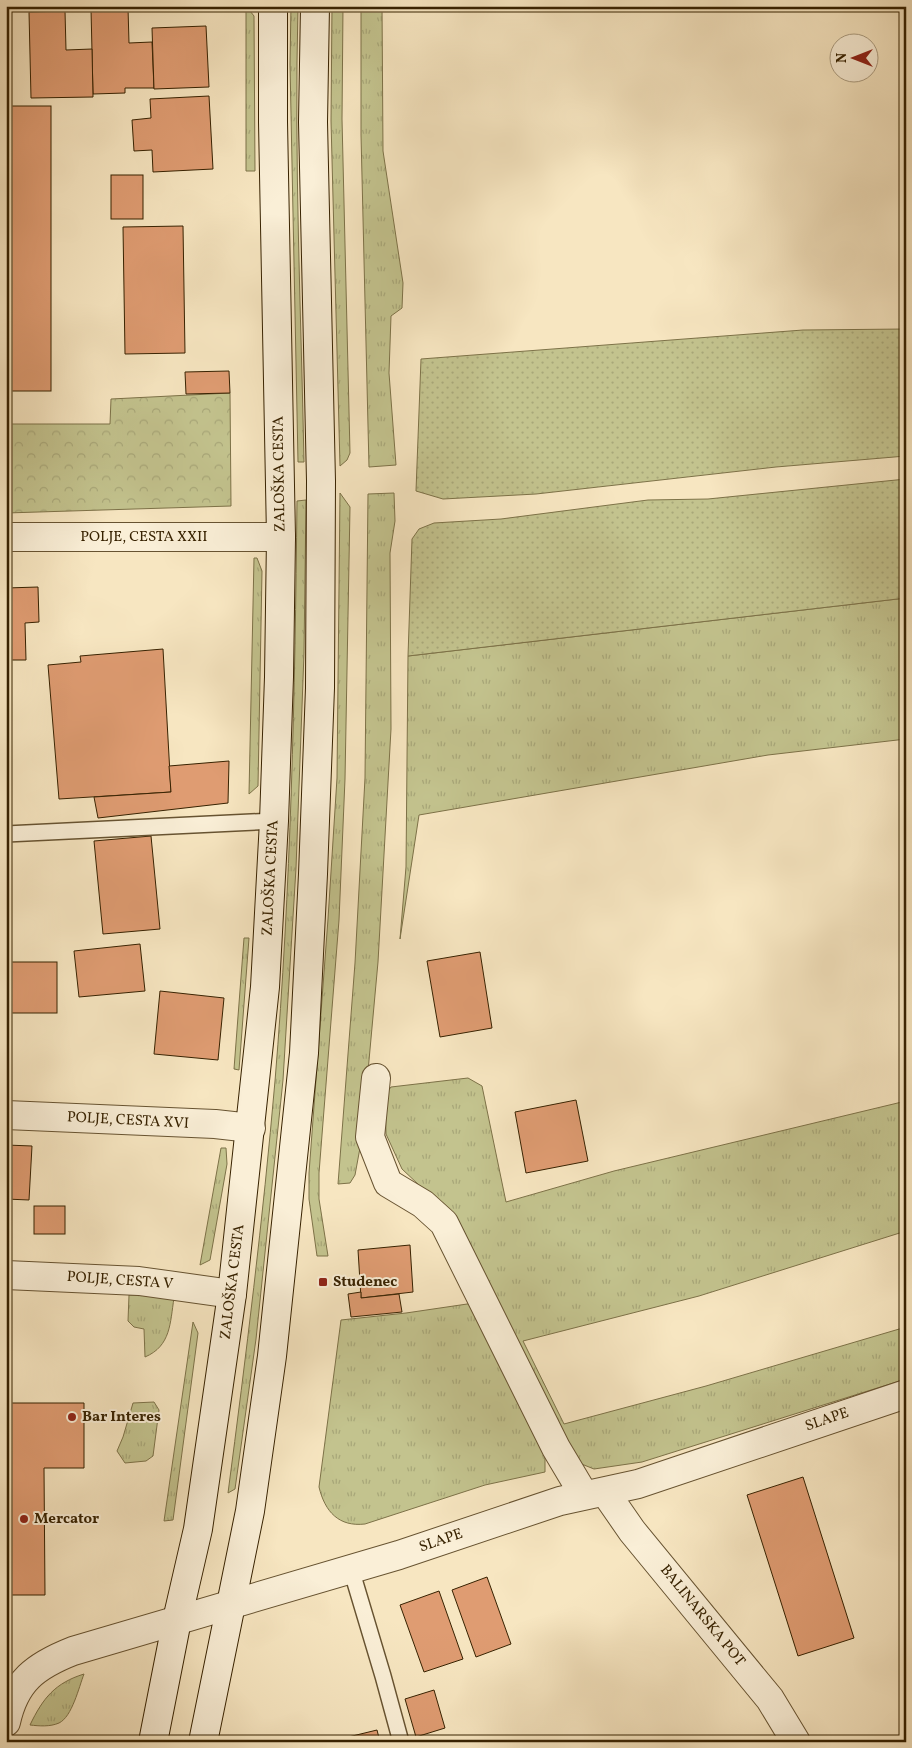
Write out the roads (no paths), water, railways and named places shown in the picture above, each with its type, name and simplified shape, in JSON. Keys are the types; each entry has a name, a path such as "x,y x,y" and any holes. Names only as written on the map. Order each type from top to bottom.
{"main road":[{"name":"ZALOŠKA CESTA","path":"153,1742 177,1620 198,1529 232,1294 265,987 274,821 281,537 273,122 273,6"},
{"path":"203,1742 210,1699 250,1511 280,1281 304,1053 320,688 321,491 313,122 315,6"},
{"name":"POLJE, CESTA XXII","path":"6,537 281,537"},
{"name":"BALINARSKA POT","path":"376,1078 370,1137 388,1183 423,1204 444,1223 556,1448 595,1494 632,1531 770,1699 796,1742"},
{"name":"POLJE, CESTA XVI","path":"6,1115 215,1124 250,1128"},
{"name":"POLJE, CESTA V","path":"6,1275 139,1281 232,1294"},
{"name":"SLAPE","path":"6,1722 12,1701 19,1686 27,1676 53,1659 73,1651 399,1555 560,1501 638,1484 906,1394"}],"lane":[{"path":"6,834 274,821"},
{"path":"351,1569 384,1676 401,1742"}],"place":[{"name":"Studenec","path":"323,1282"},
{"name":"Bar Interes","path":"72,1417"},
{"name":"Mercator","path":"24,1519"}]}
